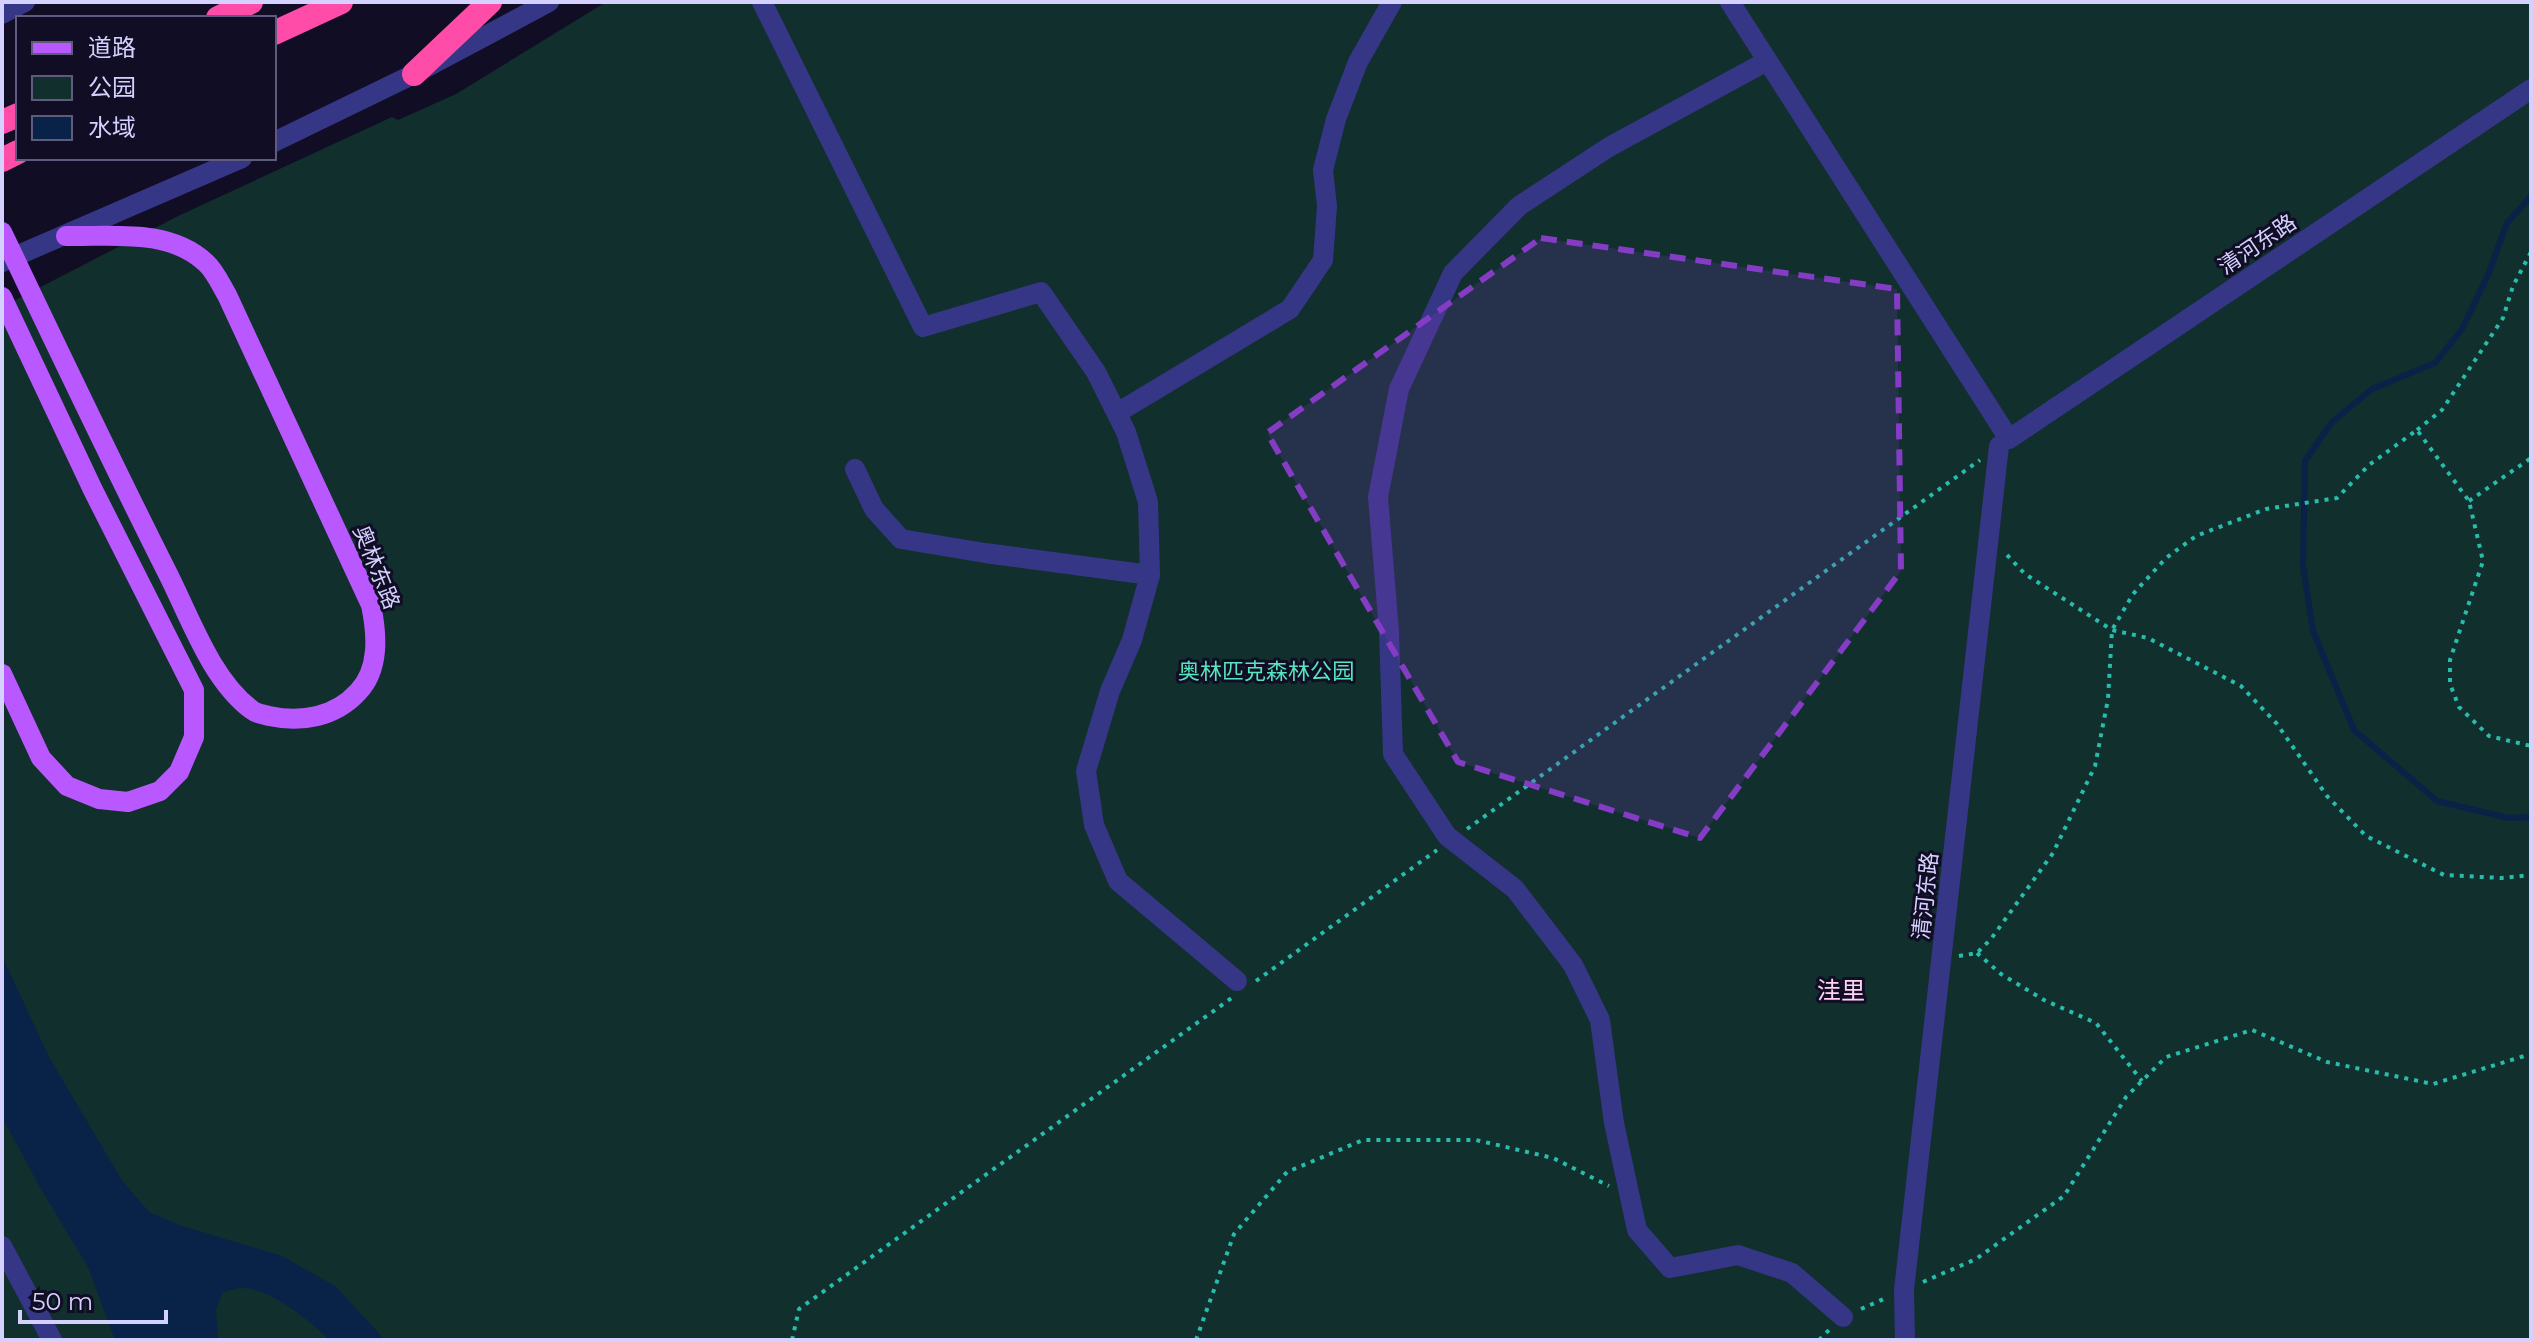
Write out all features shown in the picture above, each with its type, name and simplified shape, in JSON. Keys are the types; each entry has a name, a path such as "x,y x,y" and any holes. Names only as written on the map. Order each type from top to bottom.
{"highway":[{"path":"222,16 251,2"},
{"path":"276,32 341,2"},
{"path":"414,74 490,2"}],"main road":[{"name":"奥林东路","path":"2,232 125,490 224,684 255,713 290,720 311,719 344,706 361,689 375,658 377,630 371,605 227,295 208,264 180,246 156,238 66,236"},
{"path":"2,297 93,490 194,690 194,737 179,772 160,791 128,802 99,799 67,786 41,758 2,674"}],"street":[{"path":"2,14 25,2"},
{"path":"276,141 414,74 549,2"},
{"path":"762,2 923,327 1041,292 1096,372 1117,413 1148,502 1150,575 1132,640 1110,691 1086,771 1094,825 1118,881 1239,988"},
{"path":"1117,413 1290,309 1323,260 1327,206 1323,170 1336,119 1358,62 1392,2"},
{"path":"1730,2 2002,448"},
{"path":"1767,61 1609,147 1519,206 1453,273 1399,389 1378,497 1389,631 1393,754 1452,840 1515,889 1573,965 1600,1020 1614,1123 1637,1230 1670,1268 1738,1255 1792,1273 1843,1317"},
{"name":"清河东路","path":"1905,1340 1904,1290 1989,535 2002,448 2531,89"},
{"path":"2,262 237,160"},
{"path":"855,469 874,509 901,539 1150,575"},
{"path":"2,1246 52,1340"}],"path":[{"path":"1942,960 1977,953 1991,939 2053,853 2095,766 2108,699 2112,630 2133,594 2166,558 2196,536 2266,509 2337,498 2369,465 2442,410 2503,318 2513,286 2531,252"},
{"path":"2417,430 2469,501 2483,561 2450,660 2450,684 2459,707 2489,736 2531,746"},
{"path":"792,1340 799,1309 1239,988 2002,448"},
{"path":"2469,501 2531,458"},
{"path":"1989,535 2025,574 2112,630 2148,638 2241,686 2277,724 2327,796 2366,836 2444,875 2501,878 2531,875"},
{"path":"1977,953 2001,974 2044,1000 2096,1023 2142,1081"},
{"path":"1819,1340 1843,1317 1976,1259 2064,1196 2126,1097 2166,1057 2252,1030 2327,1062 2433,1084 2531,1054"},
{"path":"1196,1340 1234,1234 1269,1192 1287,1172 1363,1140 1476,1140 1553,1158 1630,1196"}],"highlighted area":[{"path":"1541,238 1897,289 1901,571 1700,838 1458,762 1267,433"}],"green space":[{"name":"奥林匹克森林公园","path":"606,2 2531,2 2531,1340 2,1340 2,307 178,216 392,117 398,120 456,94"}],"water":[{"path":"2,956 49,1057 123,1182 149,1212 179,1225 282,1256 335,1286 385,1340 330,1340 277,1299 242,1288 223,1292 216,1309 218,1340 115,1340 88,1267 2,1117"}],"waterway":[{"path":"2531,196 2507,223 2488,275 2462,329 2435,363 2372,389 2332,422 2305,461 2303,566 2313,631 2354,730 2437,801 2508,818 2531,817"}],"district":[{"name":"洼里","path":"1841,991"}]}
